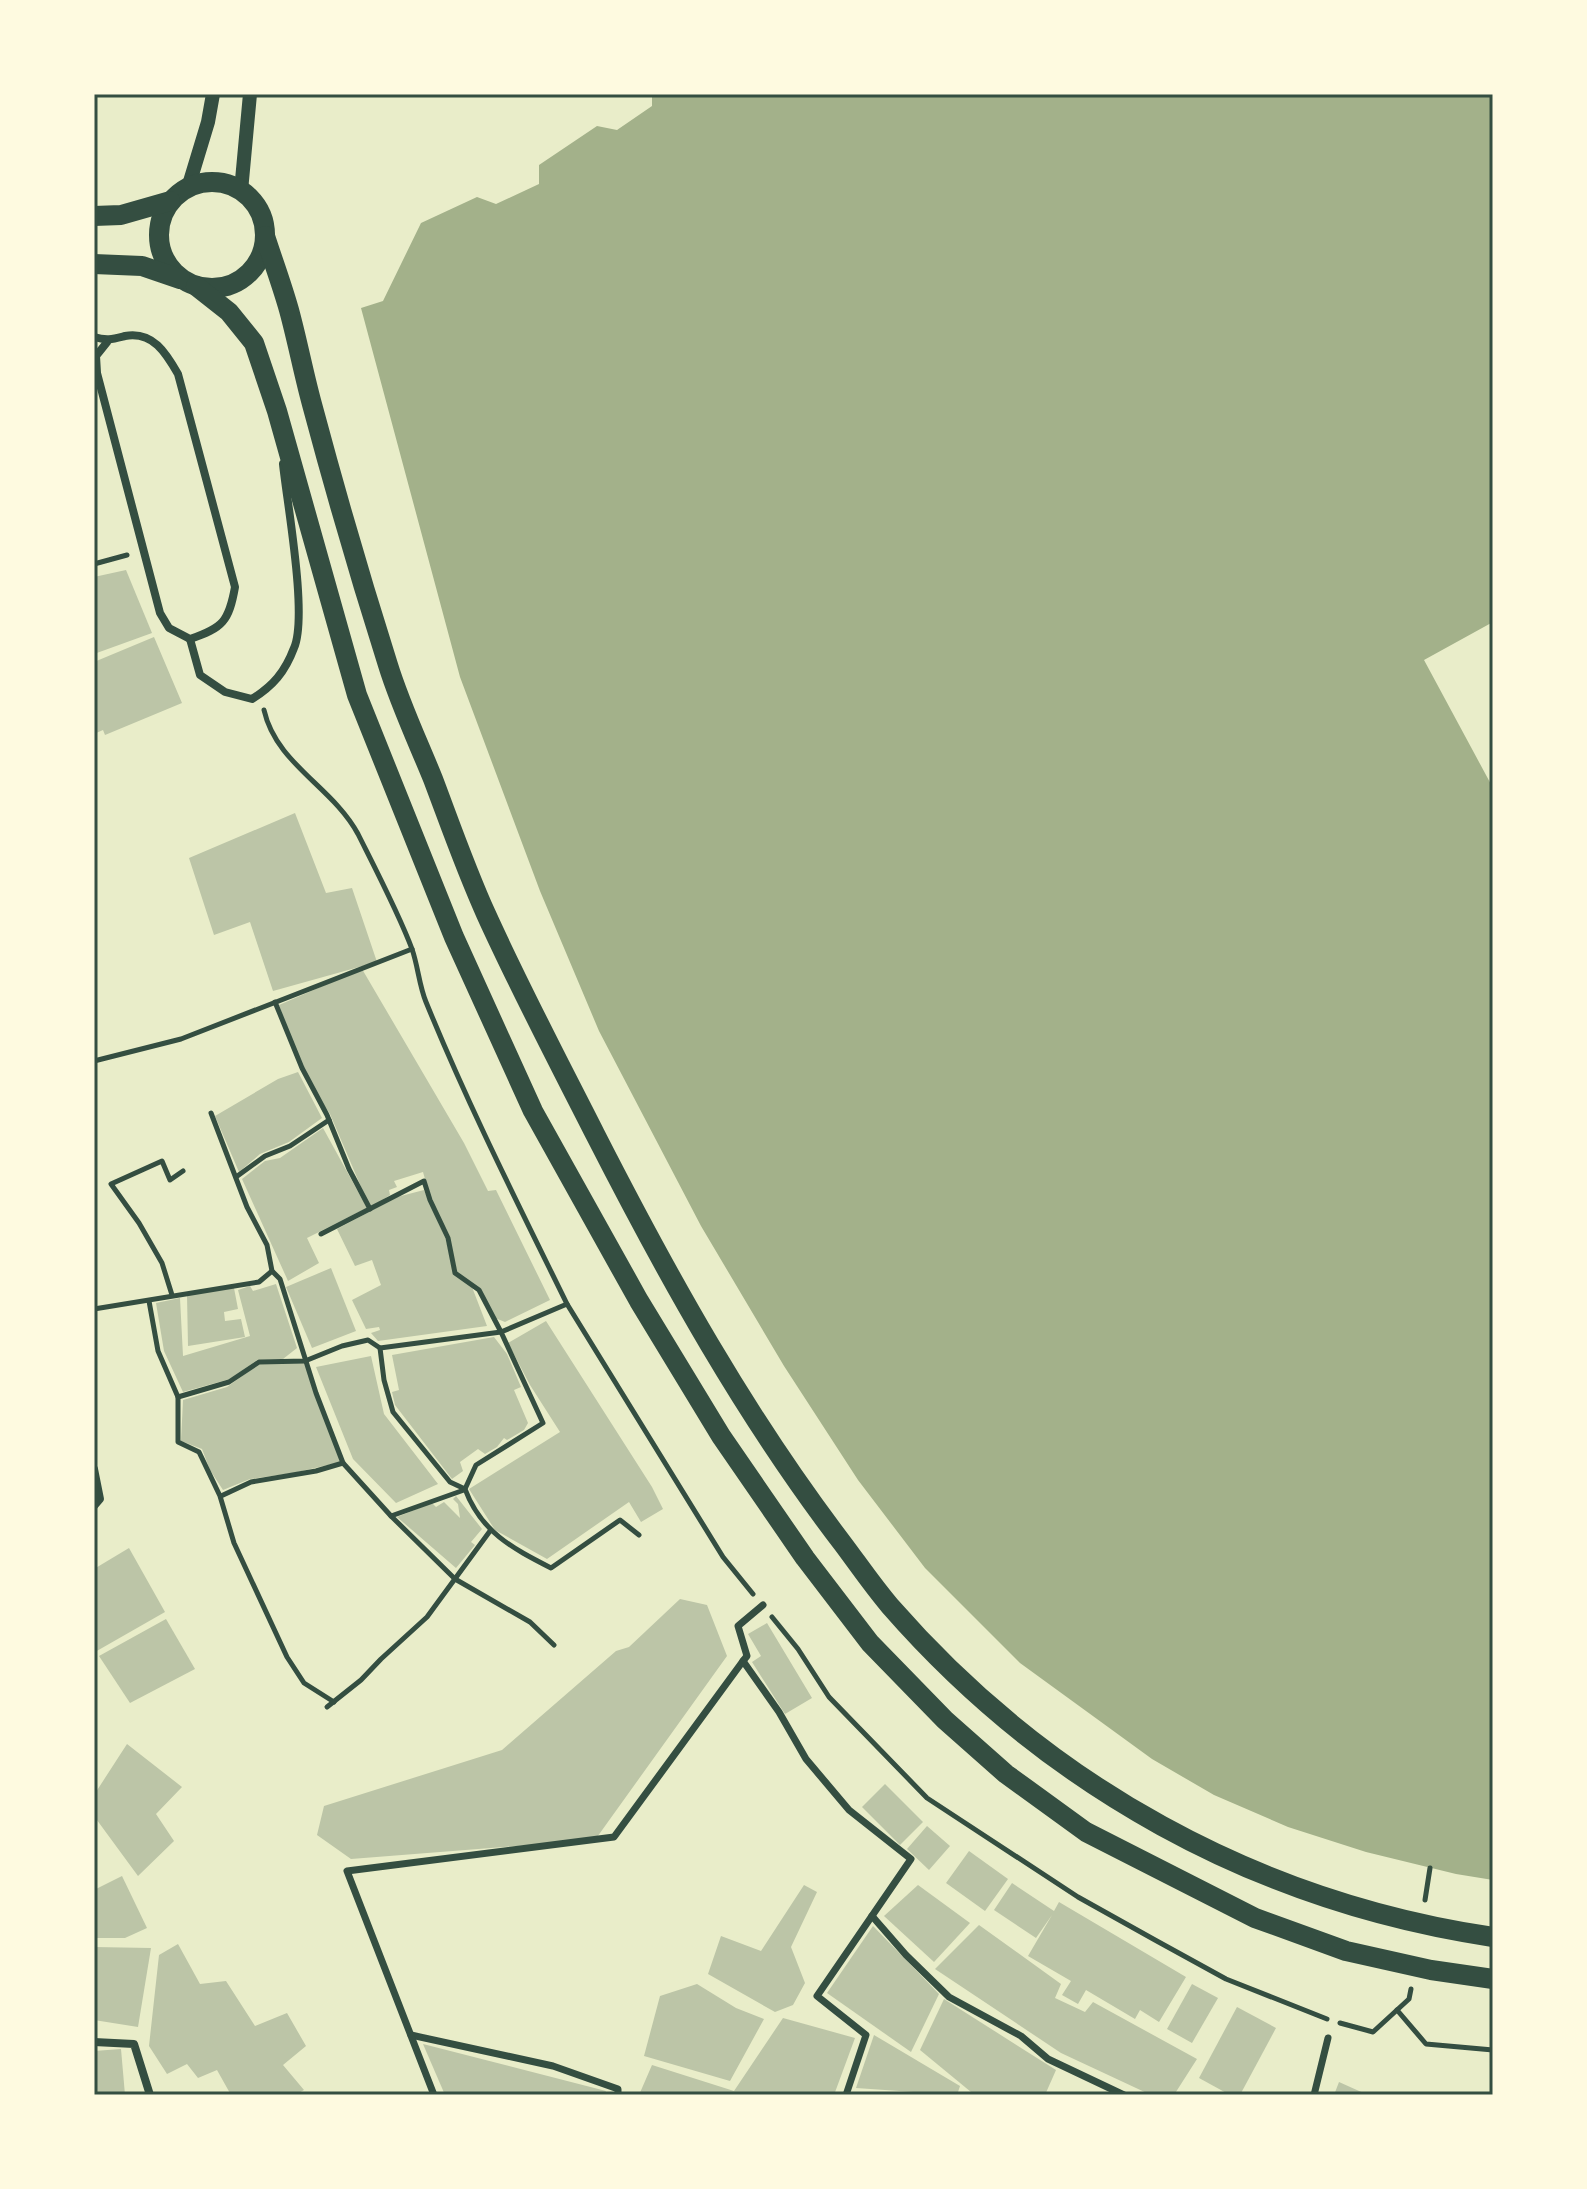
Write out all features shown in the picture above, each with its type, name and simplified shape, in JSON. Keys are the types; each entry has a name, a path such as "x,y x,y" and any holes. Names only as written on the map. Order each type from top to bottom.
{"main road":[{"path":"94,216 121,215 170,201 201,183 215,182 241,191 254,202 263,218 265,236 290,311 312,406 390,670 485,911 654,1250 739,1396 813,1505 888,1603 990,1707 1051,1756 1188,1842 1270,1877 1349,1905 1443,1929 1493,1937"},
{"path":"170,201 158,234 161,252 169,267 229,312 254,343 277,411 357,695 454,937 533,1111 639,1301 721,1436 805,1558 870,1643 945,1720 1006,1774 1086,1832 1255,1918 1333,1946 1431,1970 1493,1979"},
{"path":"94,264 142,266 189,283 213,288 229,286 255,267 263,252 265,236"}],"street":[{"path":"188,188 213,94"},
{"path":"241,191 250,94"},
{"path":"94,337 108,341 129,335 145,337 165,349 178,374 235,587 230,613 212,632 190,639 169,628 160,613 97,373 96,356 108,341"},
{"path":"190,639 200,675 225,692 252,699 272,687 296,646 299,606 277,411"},
{"path":"94,1469 100,1499 94,1506"},
{"path":"434,2095 347,1871 614,1837 747,1656 738,1626 763,1605"},
{"path":"743,1661 779,1712 806,1759 849,1810 911,1859 817,1996 866,2035 846,2095"},
{"path":"872,1916 949,1997 1021,2036 1048,2059 1124,2095"},
{"path":"411,2035 553,2066 618,2089 618,2095"},
{"path":"1314,2095 1328,2038"},
{"path":"94,2042 134,2044 150,2095"}],"path":[{"path":"94,564 143,551"},
{"path":"261,694 269,731 286,755 319,786 356,830 412,949 424,998 436,1027 487,1141 567,1304"},
{"path":"94,1061 181,1039 412,949"},
{"path":"275,1002 302,1068 370,1209"},
{"path":"211,1113 247,1207 267,1245 272,1271 280,1279 305,1361 343,1463 455,1579 530,1622 554,1645"},
{"path":"236,1177 265,1156 290,1146 329,1120"},
{"path":"172,1295 162,1263 111,1184 162,1161 170,1180 183,1171"},
{"path":"321,1234 424,1181 448,1238 455,1273 479,1290 543,1423 476,1465 465,1489 473,1511 490,1531 551,1568 620,1520 639,1535"},
{"path":"94,1309 259,1282 272,1271"},
{"path":"149,1301 158,1351 178,1397 178,1442 199,1452 220,1496 234,1543 287,1657 304,1683 334,1702"},
{"path":"178,1397 229,1382 259,1362 305,1361 342,1346 368,1340 380,1348 501,1332 549,1313"},
{"path":"380,1348 384,1380 393,1412 450,1482 465,1489"},
{"path":"220,1496 251,1482 343,1463"},
{"path":"391,1516 465,1489"},
{"path":"327,1707 361,1680 427,1617 490,1531"},
{"path":"1397,2010 1426,2044 1493,2050"}],"shaded area":[{"path":"652,94 1493,94 1493,622 1424,660 1493,788 1493,1880 1366,1852 1288,1827 1214,1795 1152,1759 1020,1663 925,1568 858,1480 784,1366 701,1226 599,1031 540,891 460,677 361,308 383,301 421,223 477,197 496,204 539,184 539,165 597,126 617,130 652,106"}],"building":[{"path":"126,570 152,633 94,654 94,577"},
{"path":"154,637 182,703 105,735 103,730 94,734 94,662"},
{"path":"295,813 326,893 352,888 377,962 273,991 250,922 214,935 189,858"},
{"path":"362,969 464,1143 488,1191 496,1190 550,1300 505,1322 495,1318 479,1289 457,1272 449,1237 431,1200 423,1172 394,1181 397,1187 389,1190 390,1195 370,1208 330,1114 296,1052 279,1005"},
{"path":"298,1072 322,1118 289,1142 260,1154 239,1172 215,1116 278,1079"},
{"path":"323,1128 367,1208 307,1238 319,1263 288,1281 242,1179 265,1161 280,1158"},
{"path":"424,1190 446,1240 454,1274 472,1287 487,1326 378,1341 371,1333 380,1330 379,1327 366,1329 352,1300 381,1285 372,1260 355,1266 337,1229 397,1197"},
{"path":"331,1268 356,1331 312,1348 286,1287"},
{"path":"276,1284 297,1348 283,1359 257,1360 230,1379 183,1392 164,1351 156,1303 180,1298 183,1356 250,1336 238,1290 250,1286 253,1291"},
{"path":"234,1288 238,1309 224,1312 225,1321 241,1319 245,1337 188,1346 187,1295"},
{"path":"546,1321 663,1509 641,1522 629,1502 547,1559 495,1530 469,1489 560,1432 508,1343"},
{"path":"494,1337 507,1354 521,1387 514,1390 528,1423 524,1430 507,1440 504,1438 485,1454 478,1449 460,1462 463,1471 452,1479 395,1405 392,1392 399,1390 392,1355"},
{"path":"371,1356 384,1414 438,1484 396,1503 353,1459 316,1367"},
{"path":"305,1362 341,1462 250,1479 223,1490 210,1470 202,1449 181,1441 183,1400 227,1387 260,1363"},
{"path":"456,1496 482,1529 471,1542 475,1545 456,1568 397,1517 432,1503 436,1507 444,1502 460,1518 458,1504 453,1499"},
{"path":"129,1548 165,1612 95,1652 94,1569"},
{"path":"680,1599 707,1605 727,1656 595,1840 351,1859 317,1835 324,1806 502,1750 616,1651 629,1647"},
{"path":"166,1619 195,1669 130,1703 99,1656"},
{"path":"767,1623 812,1698 785,1714 752,1662 761,1656 748,1634"},
{"path":"127,1744 182,1787 156,1814 174,1841 138,1876 94,1816 94,1795"},
{"path":"885,1784 923,1822 900,1845 862,1807"},
{"path":"927,1826 950,1846 929,1870 907,1849"},
{"path":"969,1851 1008,1879 985,1911 946,1883"},
{"path":"122,1876 147,1928 125,1938 94,1938 94,1890"},
{"path":"1012,1883 1054,1911 1059,1902 1186,1977 1159,2022 1140,2010 1135,2019 1086,1990 1078,2004 1062,1995 1071,1981 1028,1956 1052,1915 1036,1938 994,1910"},
{"path":"804,1885 817,1892 791,1947 805,1983 793,2005 775,2012 708,1974 721,1936 761,1951"},
{"path":"918,1885 970,1923 934,1962 884,1916"},
{"path":"979,1925 1061,1984 1055,1998 1085,2012 1093,2002 1197,2059 1174,2095 1151,2095 1061,2053 935,1969"},
{"path":"873,1926 939,1994 911,2052 827,1993"},
{"path":"178,1944 200,1984 226,1981 255,2026 287,2013 306,2046 283,2065 304,2090 295,2095 231,2095 217,2070 198,2078 187,2064 167,2074 149,2046 159,1955"},
{"path":"94,1947 151,1948 138,2027 94,2020"},
{"path":"697,1984 736,2008 764,2019 730,2081 644,2056 660,1996"},
{"path":"1192,1984 1218,1998 1192,2043 1167,2029"},
{"path":"944,1999 1056,2070 1045,2095 971,2092 920,2050"},
{"path":"1237,2007 1276,2028 1240,2095 1230,2095 1199,2078"},
{"path":"783,2018 855,2038 834,2095 639,2095 652,2065 734,2091"},
{"path":"874,2035 960,2086 957,2095 856,2088"},
{"path":"423,2044 606,2091 604,2095 445,2095"},
{"path":"121,2049 125,2095 94,2095 94,2051"},
{"path":"1339,2082 1368,2095 1334,2095"}]}
